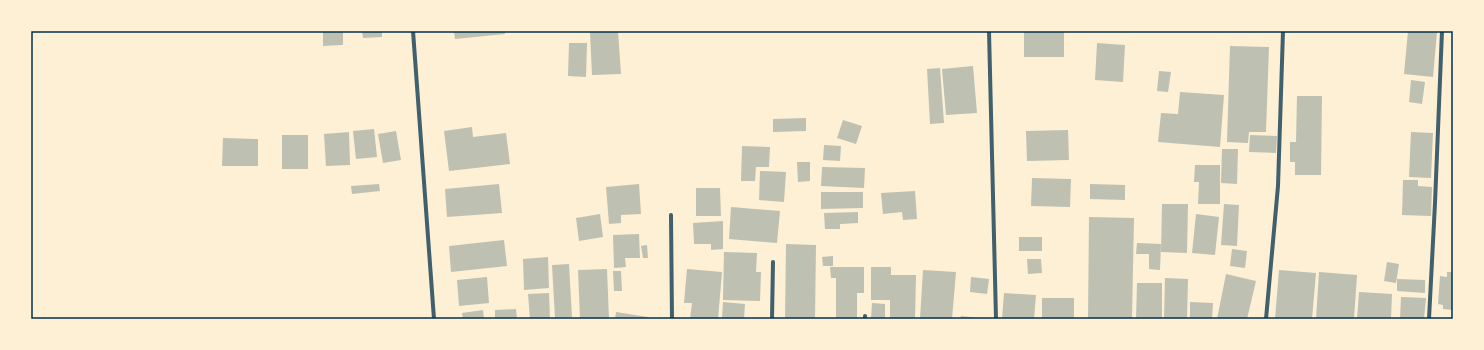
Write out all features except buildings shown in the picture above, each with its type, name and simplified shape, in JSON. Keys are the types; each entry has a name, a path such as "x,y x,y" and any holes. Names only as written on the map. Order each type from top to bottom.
{"street":[{"path":"413,31 434,319"},
{"path":"989,31 996,319"},
{"path":"1266,319 1278,186 1283,31"},
{"path":"1429,319 1442,31"},
{"path":"671,215 672,319"},
{"path":"772,319 773,262"}]}
